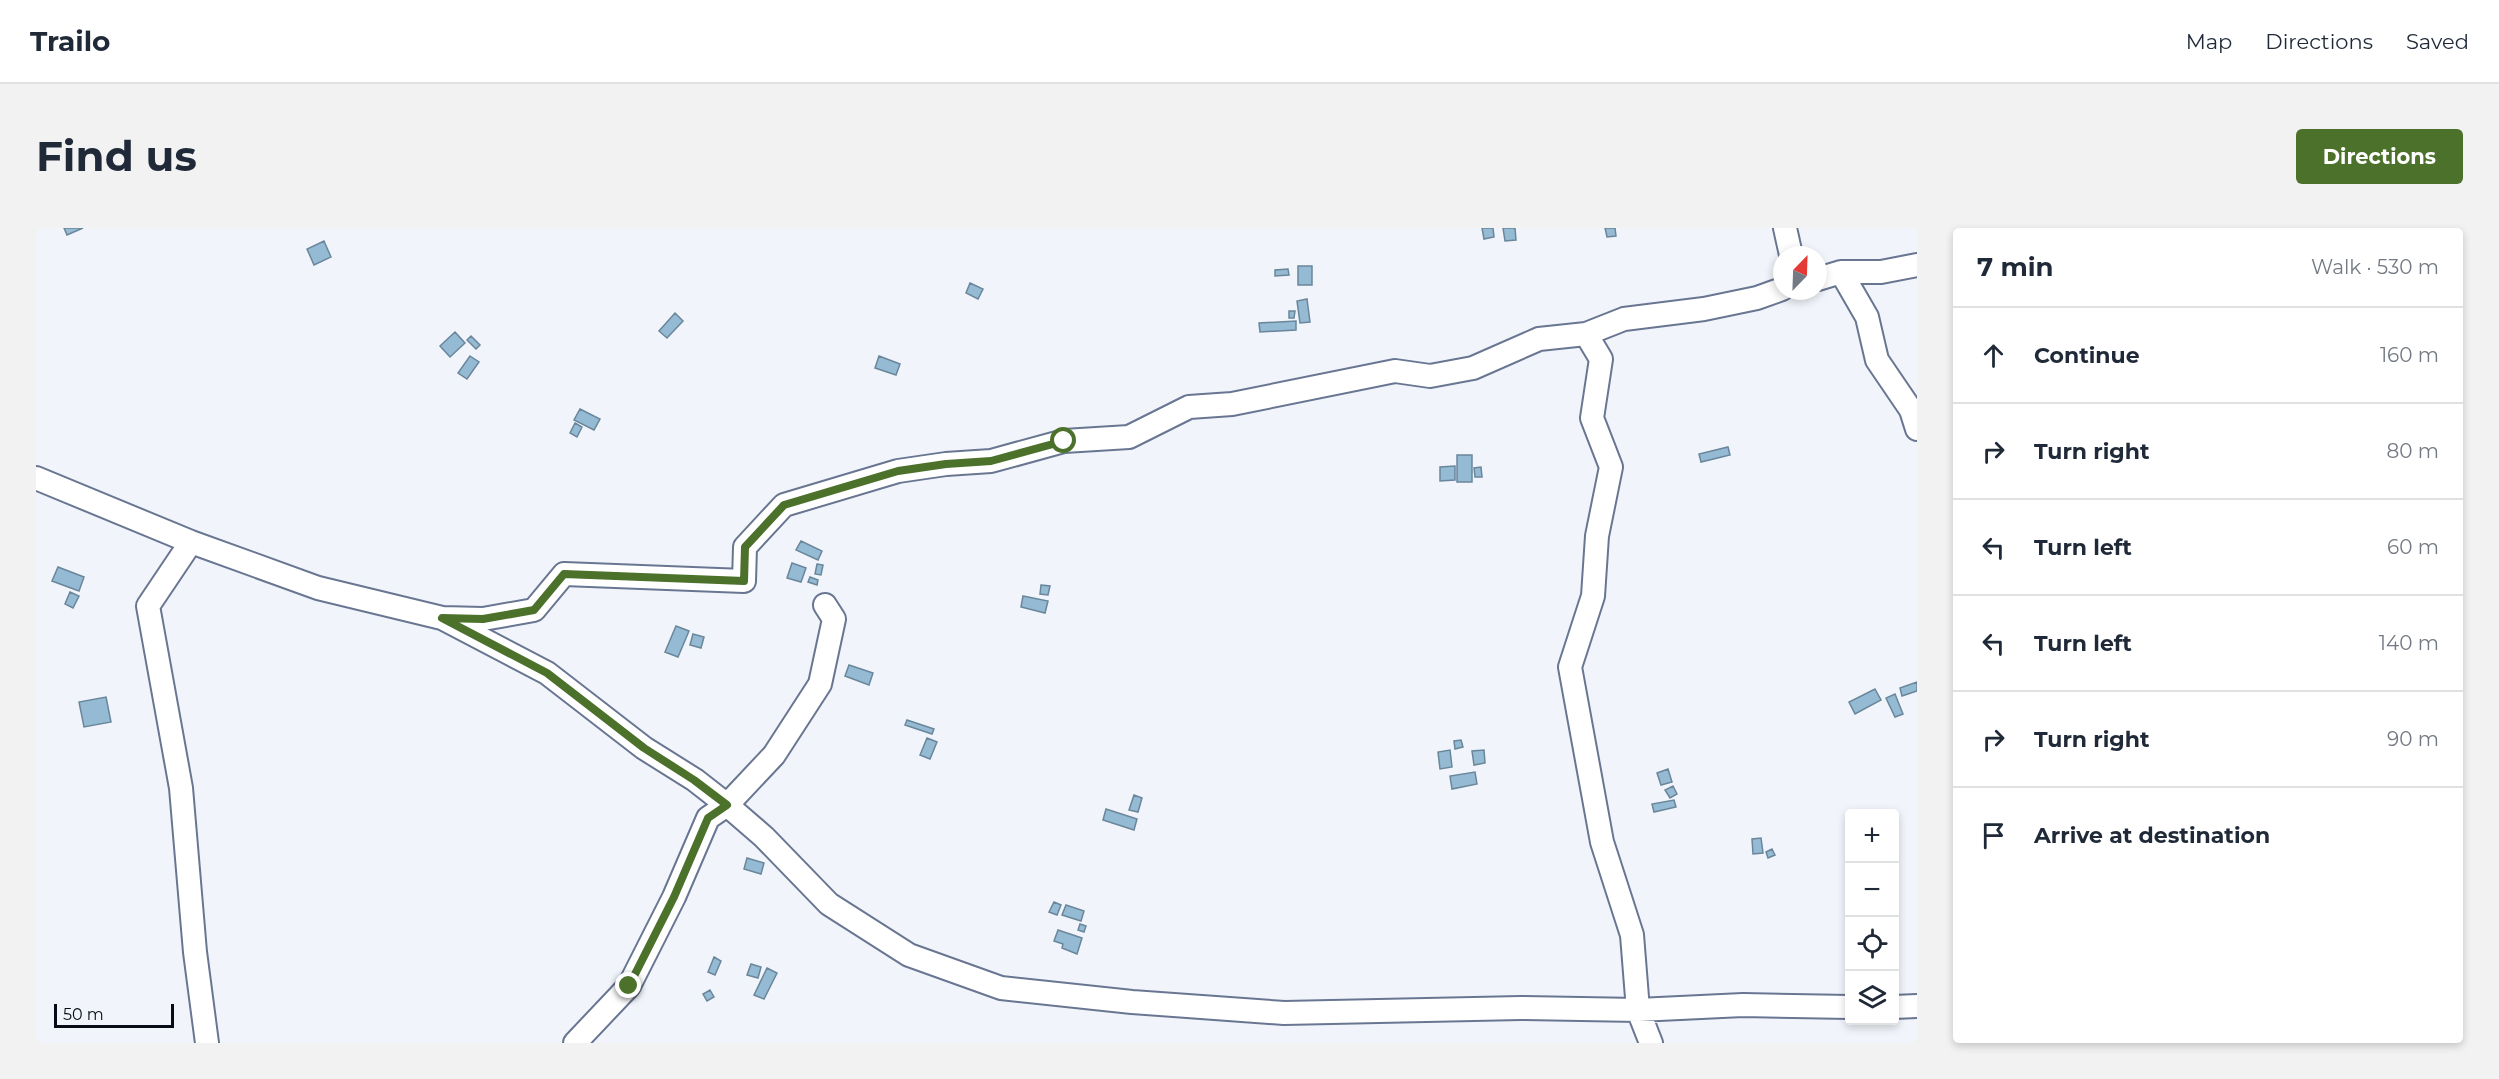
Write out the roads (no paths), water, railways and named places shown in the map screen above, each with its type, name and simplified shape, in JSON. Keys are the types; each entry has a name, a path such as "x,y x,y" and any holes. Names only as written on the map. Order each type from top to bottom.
{"street":[{"path":"1785,228 1789,246"},
{"path":"1827,276 1841,272 1881,272 1917,265"},
{"path":"1841,272 1867,317 1877,360 1911,410 1917,429"},
{"path":"36,478 190,542 318,588 442,618 483,619 534,610 564,574 744,581 745,547 784,505 898,471 946,464 991,461 1064,441 1129,437 1189,407 1232,404 1395,371 1430,376 1473,368 1539,339 1586,334 1624,319 1704,309 1773,292"},
{"path":"1586,334 1601,359 1592,418 1611,467 1597,536 1593,596 1570,667 1602,842 1632,935 1638,1010 1651,1043"},
{"path":"190,542 148,606 181,788 195,952 207,1043"},
{"path":"575,1043 629,986 674,897 708,818 727,805 774,754 820,684 834,620 825,605"},
{"path":"442,618 547,673 644,748 694,780 764,837 829,904 909,955 1001,988 1132,1002 1284,1013 1521,1008 1638,1010 1743,1005 1845,1007"},
{"path":"1899,1007 1917,1006"}]}
